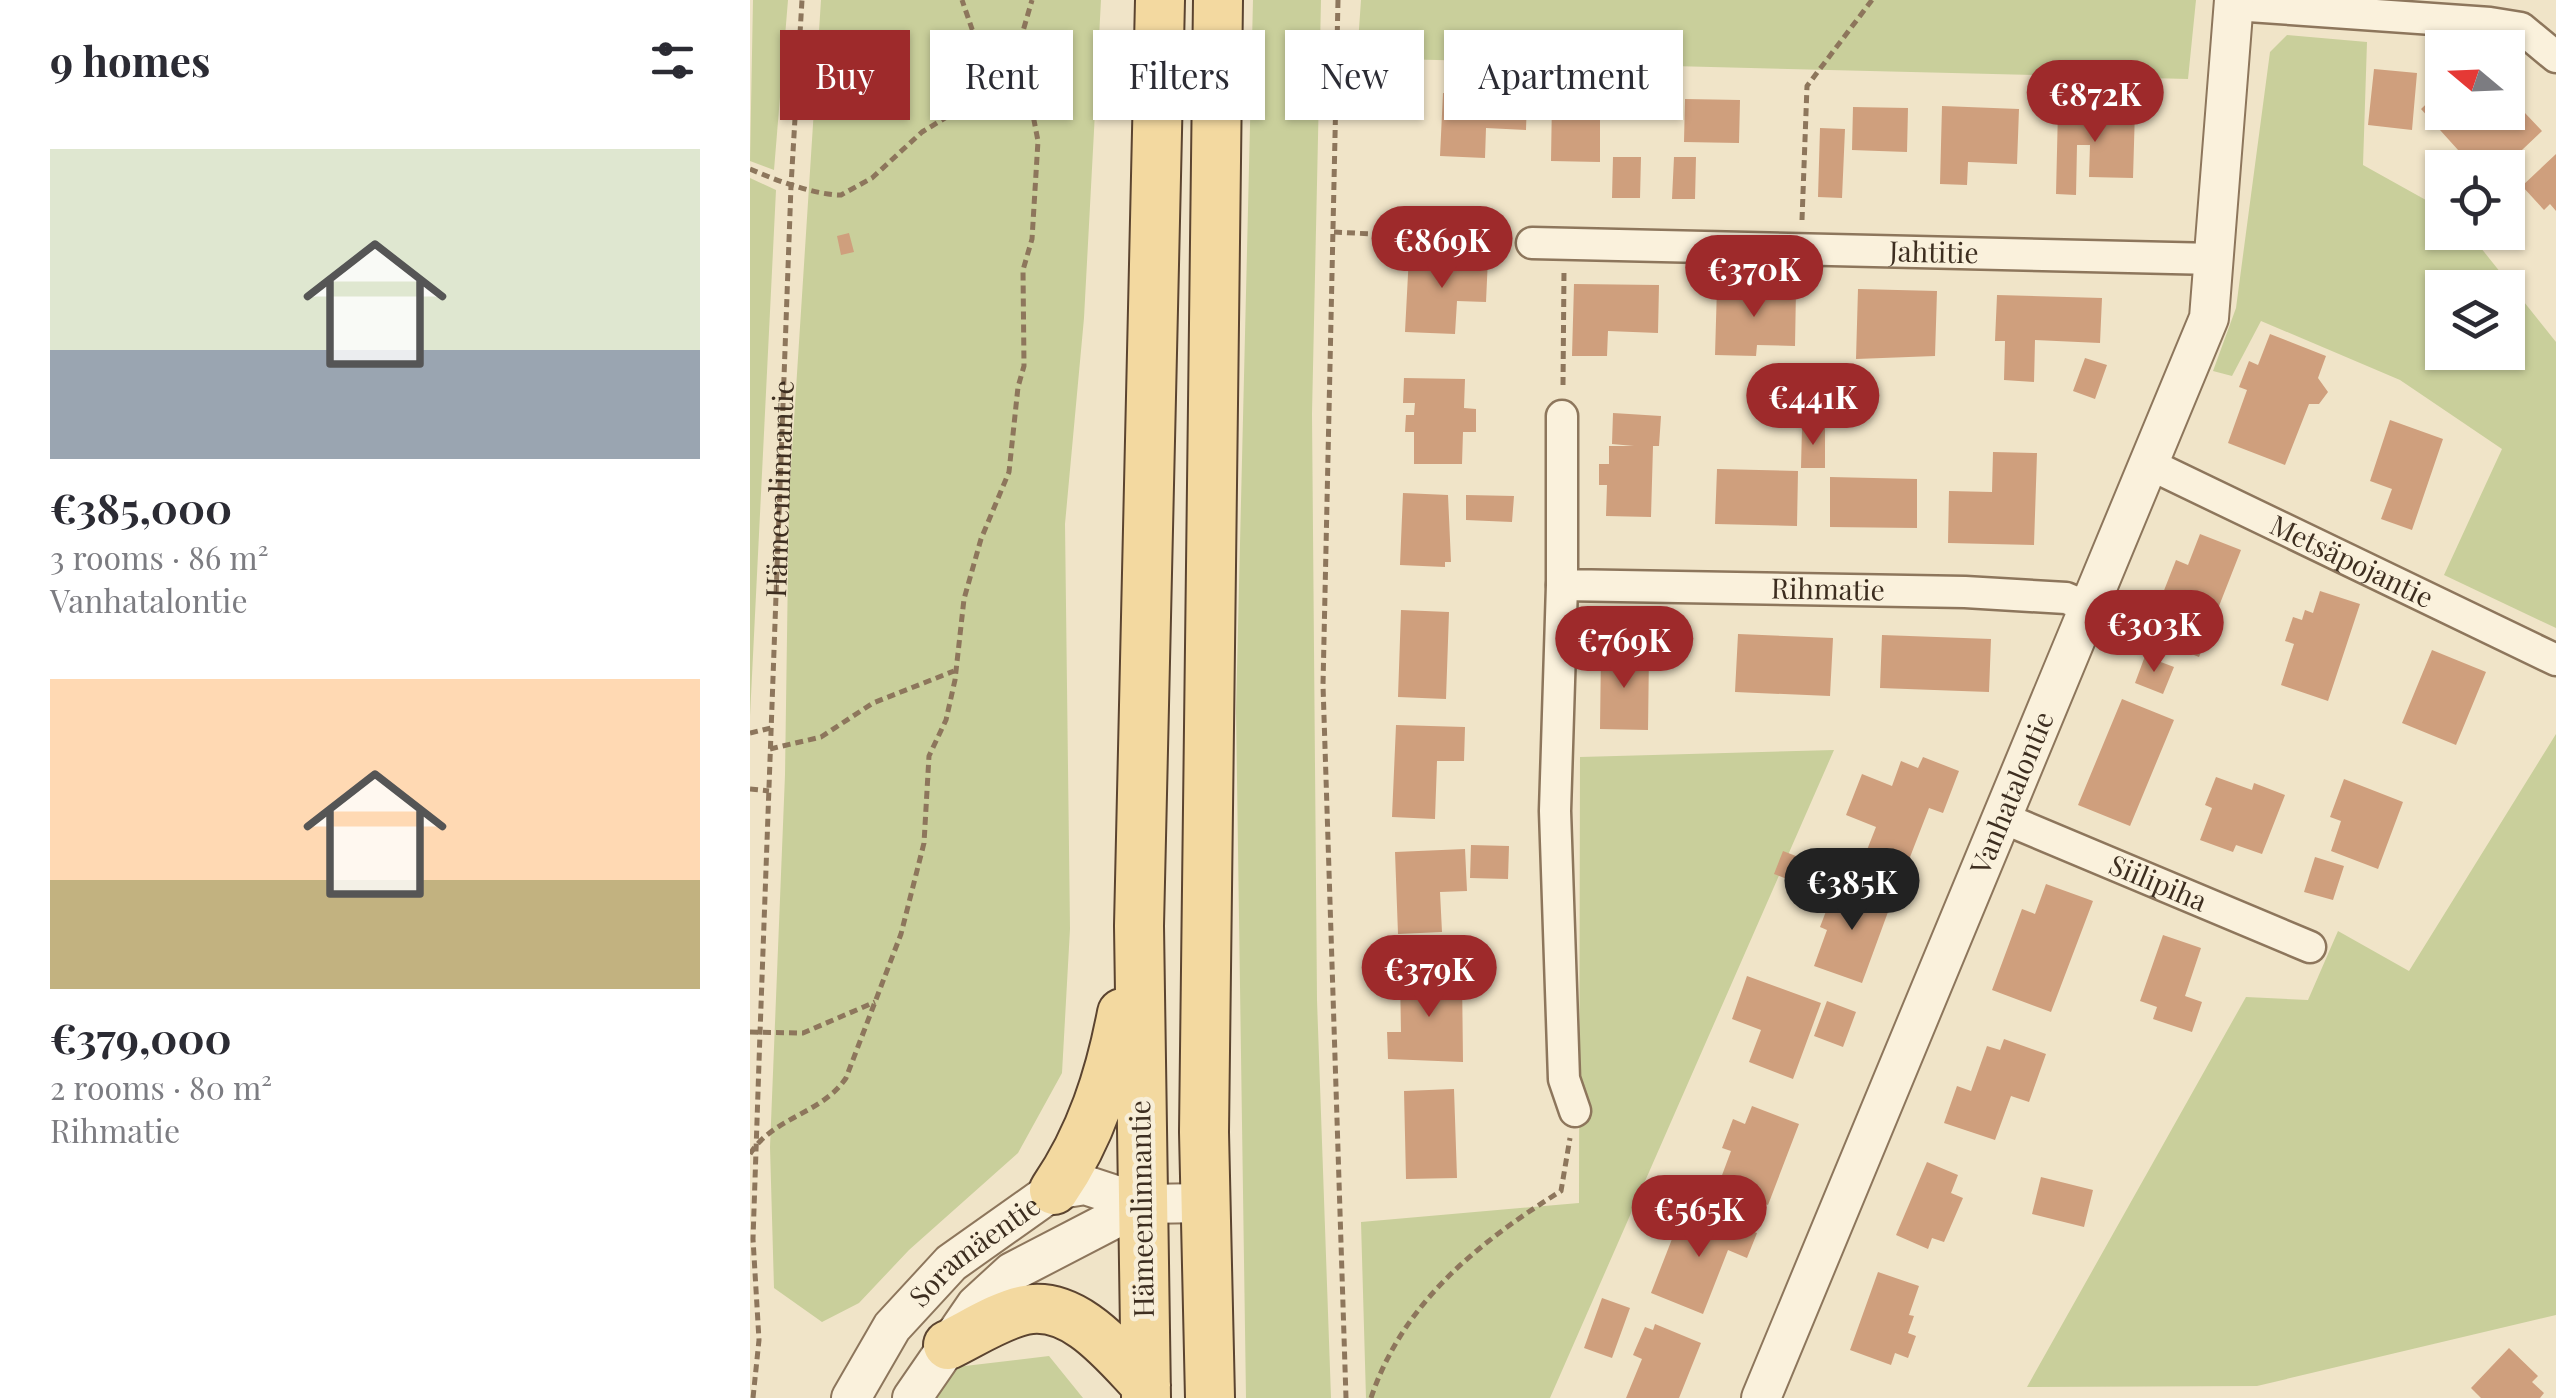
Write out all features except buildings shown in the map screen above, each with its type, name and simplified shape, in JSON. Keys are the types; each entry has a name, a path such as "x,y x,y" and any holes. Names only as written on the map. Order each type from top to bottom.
{"main road":[{"name":"Hämeenlinnantie","path":"1146,1391 1139,926 1160,0"},
{"path":"1210,1398 1205,1203 1218,0"},
{"path":"1054,1190 1076,1158 1113,1060 1139,926"},
{"path":"948,1345 1026,1309 1065,1315 1098,1336 1146,1391"}],"street":[{"path":"2234,2 2520,28 2556,57"},
{"name":"Vanhatalontie","path":"1761,1398 2209,318 2234,2"},
{"name":"Jahtitie","path":"1532,242 2216,258"},
{"path":"1562,416 1556,811 1564,1080 1575,1111"},
{"name":"Metsäpojantie","path":"2149,464 2556,660"},
{"name":"Rihmatie","path":"1562,585 1965,592 2066,598 2090,608"},
{"name":"Siilipiha","path":"2002,818 2310,947"},
{"name":"Soramäentie","path":"851,1398 892,1327 951,1263 1054,1190 1085,1184 1143,1204 1205,1203"},
{"name":"Soramäentie","path":"912,1398 976,1305 1012,1272 1143,1204"}],"path":[{"name":"Hämeenlinnantie","path":"752,1398 759,1340 753,1239 768,792 791,186 802,0"},
{"path":"962,0 973,30"},
{"path":"1023,30 1032,0"},
{"path":"1338,0 1322,685 1346,1398"},
{"path":"1802,248 1807,86 1872,0"},
{"path":"750,170 791,186 804,185 842,195 872,178 922,132 942,120"},
{"path":"750,1154 765,1132 836,1092 897,951 924,844 931,783 928,756 946,720 964,599 981,539 1009,472 1027,331 1023,270 1032,240 1038,141 1034,120"},
{"path":"1334,232 1532,242"},
{"path":"1562,416 1564,243"},
{"path":"770,749 821,737 873,704 954,672"},
{"path":"750,733 771,728"},
{"path":"750,789 768,792"},
{"path":"750,1032 803,1032 874,1002"},
{"path":"1371,1398 1379,1374 1434,1287 1492,1233 1561,1190 1575,1111"}],"green space":[{"path":"753,0 788,0 786,30 780,30 774,170 750,161"},
{"path":"821,0 1101,0 1099,30 1093,30 1095,120 1084,318 1065,524 1070,929 1062,1073 1018,1153 909,1250 859,1303 822,1322 774,1288 770,1147 785,775 789,498 813,120 910,120 910,30 819,30"},
{"path":"1253,0 1321,0 1320,30 1285,30 1285,120 1318,120 1312,414 1317,1000 1331,1398 1246,1398 1236,711 1250,120 1265,120 1265,30 1252,30"},
{"path":"1361,0 2196,0 2188,79 1683,66 1683,30 1444,30 1444,60 1424,60 1424,30 1359,30"},
{"path":"2287,35 2367,42 2363,165 2425,200 2425,250 2483,250 2499,270 2425,270 2425,370 2525,370 2525,303 2556,342 2556,628 2444,575 2502,449 2400,380 2261,321 2232,376 2213,371 2236,308 2270,52"},
{"path":"750,178 776,190 750,716"},
{"path":"2556,734 2556,1315 2257,1386 2027,1387 2246,997 2308,1000 2338,931 2409,971"},
{"path":"1834,750 1550,1398 1366,1398 1361,1222 1579,1203 1580,757"},
{"path":"1049,1356 1083,1398 913,1398 931,1370"}]}
